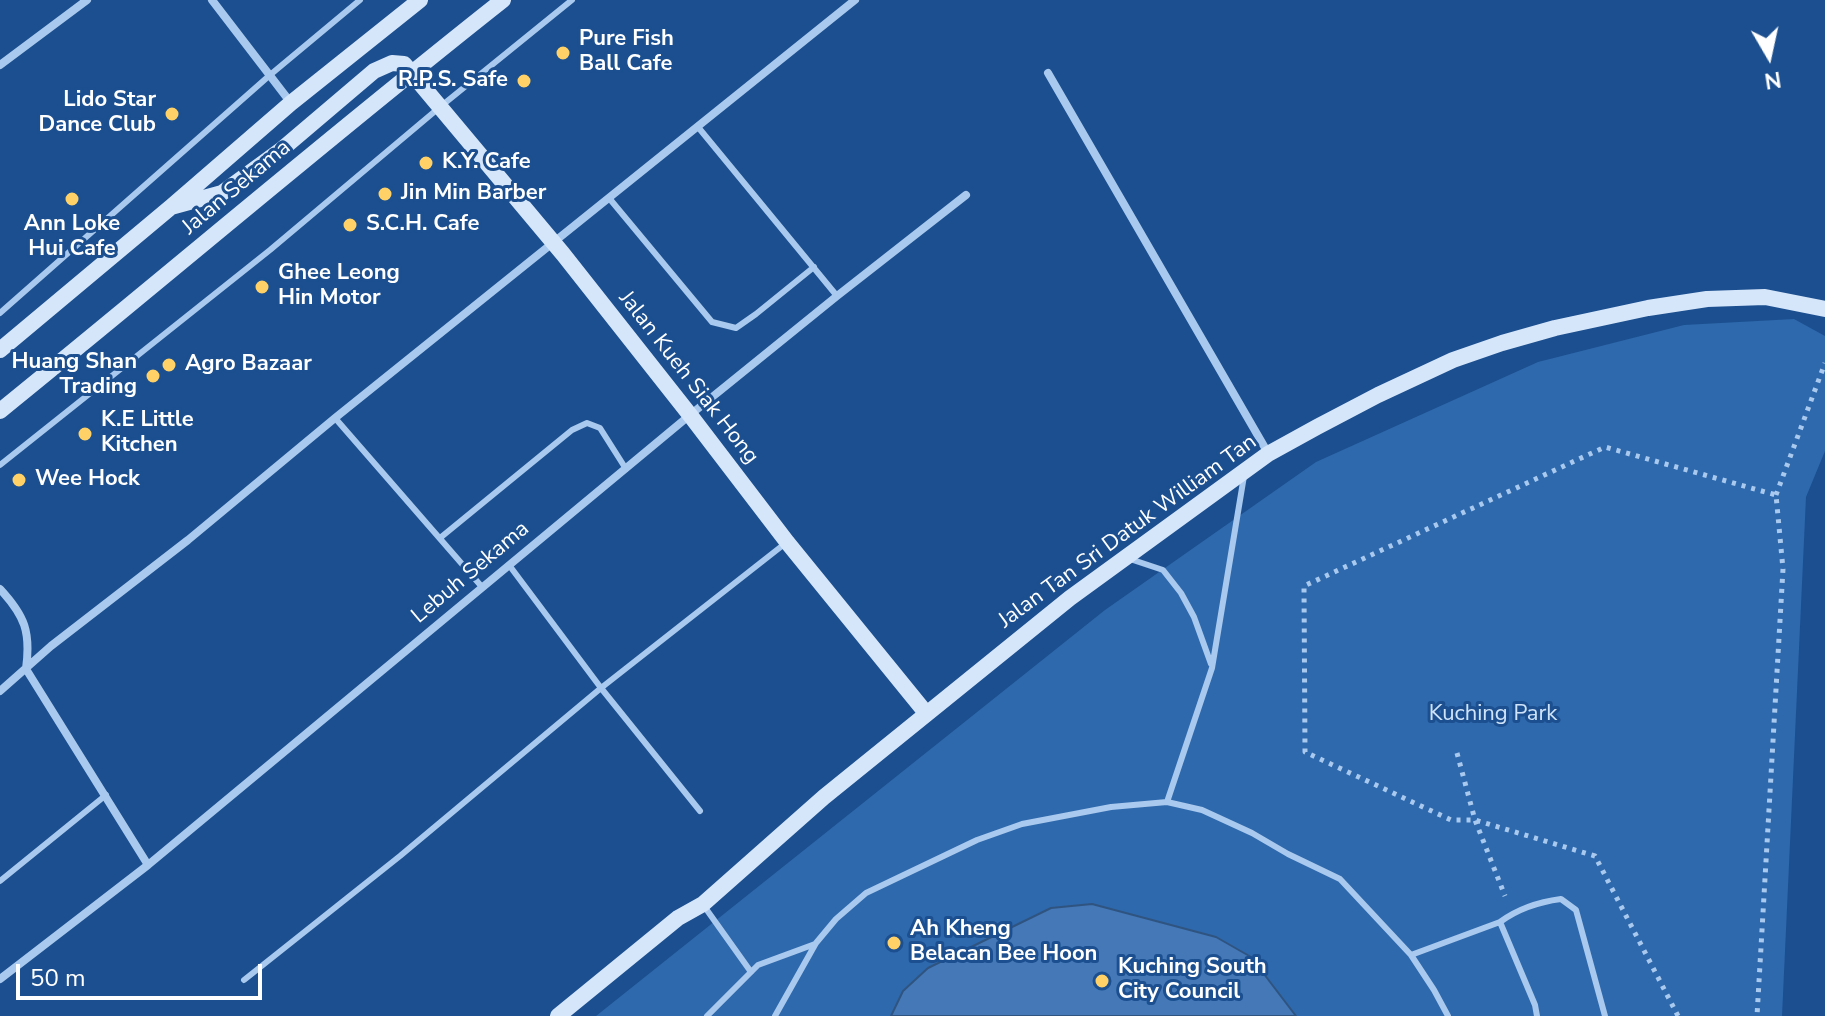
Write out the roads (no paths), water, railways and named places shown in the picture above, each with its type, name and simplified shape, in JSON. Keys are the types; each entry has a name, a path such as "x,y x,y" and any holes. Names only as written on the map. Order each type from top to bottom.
{"street":[{"path":"0,65 87,0"},
{"path":"212,0 291,103"},
{"name":"Jalan Sekama","path":"0,350 291,103 420,0"},
{"name":"Jalan Sekama","path":"0,411 411,72 503,0"},
{"path":"0,691 51,646 188,540 855,0"},
{"path":"171,207 222,193 281,150 374,71 392,63 404,64 411,72"},
{"name":"Jalan Kueh Siak Hong","path":"411,72 553,243 787,542 926,713"},
{"path":"1048,73 1268,454"},
{"name":"Lebuh Sekama","path":"0,979 148,865 690,415 966,195"},
{"name":"Jalan Tan Sri Datuk William Tan","path":"558,1016 678,918 703,904 824,797 1070,598 1268,454 1378,395 1453,360 1555,328 1707,299 1765,297 1825,309"},
{"path":"0,589 25,623 29,647 26,669 148,865"}],"lane":[{"path":"0,313 270,75 360,0"},
{"path":"0,465 270,250 572,0"},
{"path":"698,127 837,296"},
{"path":"609,198 712,322 736,328 814,267"},
{"path":"335,418 482,587"},
{"path":"440,538 572,430 587,423 600,428 626,469"},
{"path":"1167,802 1212,668 1245,472"},
{"path":"244,980 400,856 601,688 787,542"},
{"path":"1125,557 1163,570 1194,617 1212,668"},
{"path":"509,565 601,688 700,811"},
{"path":"0,881 106,795"},
{"path":"775,1016 816,943 836,919 866,893 977,840 1022,824 1111,807 1167,802 1202,810 1340,879 1411,955 1448,1016"},
{"path":"1411,955 1500,922 1512,913 1539,902 1561,899 1576,910 1605,1016"},
{"path":"703,904 751,972"},
{"path":"1500,922 1537,1016"},
{"path":"707,1016 758,965 816,943"}],"place":[{"name":"Pure Fish Ball Cafe","path":"563,53"},
{"name":"R.P.S. Safe","path":"524,81"},
{"name":"Lido Star Dance Club","path":"172,114"},
{"name":"K.Y. Cafe","path":"426,163"},
{"name":"Jin Min Barber","path":"385,194"},
{"name":"Ann Loke Hui Cafe","path":"72,199"},
{"name":"S.C.H. Cafe","path":"350,225"},
{"name":"Ghee Leong Hin Motor","path":"262,287"},
{"name":"Agro Bazaar","path":"169,365"},
{"name":"Huang Shan Trading","path":"153,376"},
{"name":"K.E Little Kitchen","path":"85,434"},
{"name":"Wee Hock","path":"19,480"},
{"name":"Ah Kheng Belacan Bee Hoon","path":"894,943"},
{"name":"Kuching South City Council","path":"1102,981"}],"park label":[{"name":"Kuching Park","path":"1493,715"}]}
